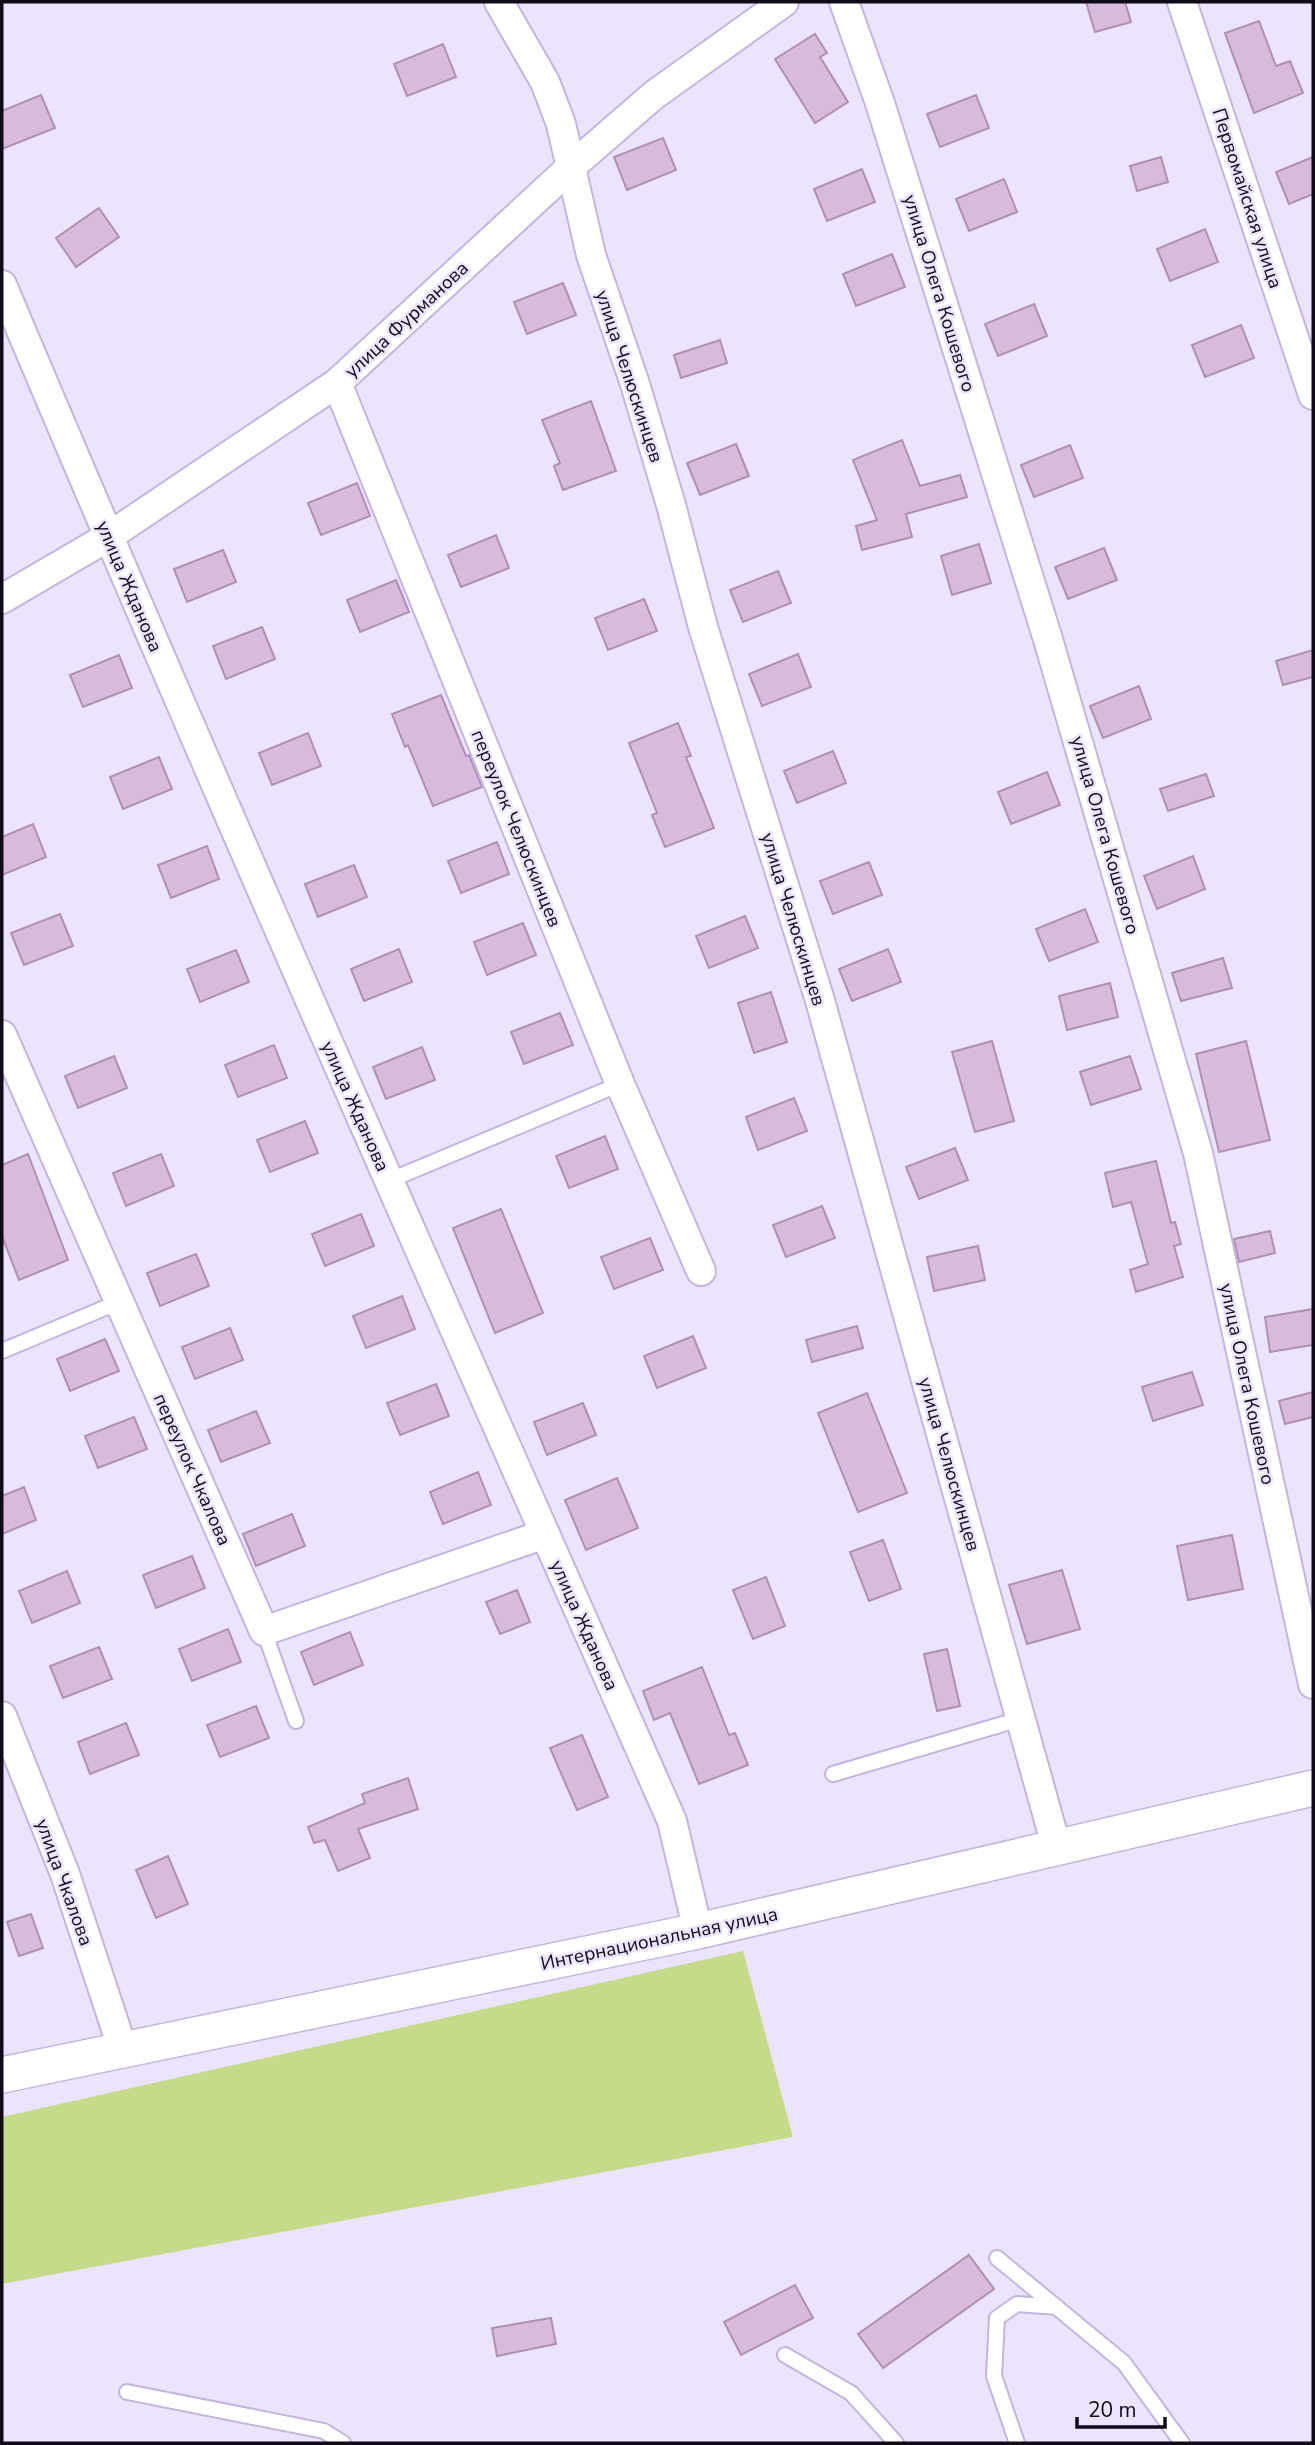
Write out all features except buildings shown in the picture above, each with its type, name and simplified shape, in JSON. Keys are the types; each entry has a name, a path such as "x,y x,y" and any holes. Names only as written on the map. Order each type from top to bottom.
{"street":[{"name":"улица Челюскинцев","path":"499,2 544,82 561,124 591,255 635,384 703,627 819,997 1057,1849"},
{"name":"улица Фурманова","path":"2,600 108,537 337,383 571,167 654,95 784,2"},
{"name":"улица Олега Кошевого","path":"844,2 880,103 1047,636 1199,1153 1313,1684"},
{"name":"Первомайская улица","path":"1182,2 1313,395"},
{"name":"улица Жданова","path":"2,285 108,537 388,1181 671,1821 698,1931"},
{"name":"переулок Челюскинцев","path":"337,383 620,1083 701,1271"},
{"name":"переулок Чкалова","path":"2,1035 264,1631"},
{"path":"264,1631 545,1534"},
{"name":"улица Чкалова","path":"2,1716 65,1874 123,2050"},
{"name":"Интернациональная улица","path":"2,2075 698,1931 1313,1788"}],"lane":[{"path":"388,1181 620,1083"},
{"path":"2,1351 119,1302"},
{"path":"264,1631 296,1721"},
{"path":"833,1774 1020,1718"},
{"path":"997,2258 1124,2363 1182,2443"},
{"path":"1017,2443 995,2376 998,2318 1017,2304 1057,2307"},
{"path":"785,2355 851,2393 896,2443"},
{"path":"127,2392 324,2431 343,2443"}],"green space":[{"path":"743,1951 793,2137 2,2284 2,2117"}]}
